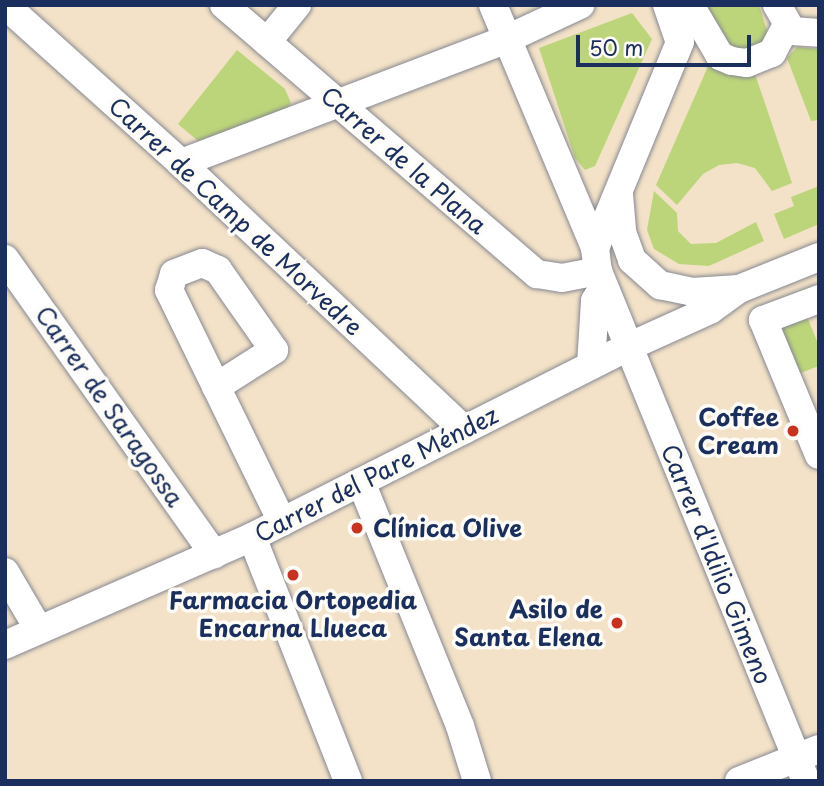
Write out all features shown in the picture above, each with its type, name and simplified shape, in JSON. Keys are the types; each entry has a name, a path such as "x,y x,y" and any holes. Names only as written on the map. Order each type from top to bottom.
{"street":[{"name":"Carrer de Camp de Morvedre","path":"5,5 181,163 464,430"},
{"name":"Carrer de la Plana","path":"224,5 537,274 562,278 598,269"},
{"path":"267,43 297,5"},
{"name":"Carrer d'Idilio Gimeno","path":"494,5 628,347 807,763"},
{"path":"181,163 507,38 580,5"},
{"path":"591,365 598,269 619,186 680,42 667,5"},
{"path":"690,5 709,41 732,61 747,63 772,52 781,16 803,34 819,33"},
{"name":"Carrer del Pare Méndez","path":"619,186 622,232 632,260 660,285 692,292 739,289"},
{"name":"Carrer del Pare Méndez","path":"5,645 252,537 591,365 710,310 739,289 819,257"},
{"name":"Carrer de Saragossa","path":"8,269 214,554"},
{"path":"819,299 763,320 819,455"},
{"path":"216,387 282,522"},
{"path":"361,482 460,726 477,781"},
{"path":"252,537 348,781"},
{"path":"5,572 39,630"},
{"path":"739,781 807,763"}],"green space":[{"path":"701,5 759,5 768,34 763,42 734,58"},
{"path":"632,13 652,39 595,166 585,170 575,158 539,48"},
{"path":"797,47 819,49 819,120 811,121 787,58"},
{"path":"237,50 285,89 291,103 284,111 198,141 178,124"},
{"path":"709,64 726,74 755,74 792,183 772,191 755,168 737,163 719,165 703,174 677,205 656,185"},
{"path":"819,186 819,224 784,239 774,214 794,206 791,197"},
{"path":"654,191 677,213 678,231 691,244 716,243 756,222 764,241 709,266 679,264 654,249 647,230"},
{"path":"806,314 819,346 819,366 795,375 776,325"}],"place":[{"name":"Coffee Cream","path":"793,431"},
{"name":"Clínica Olive","path":"357,528"},
{"name":"Farmacia Ortopedia Encarna Llueca","path":"293,575"},
{"name":"Asilo de Santa Elena","path":"617,623"}]}
